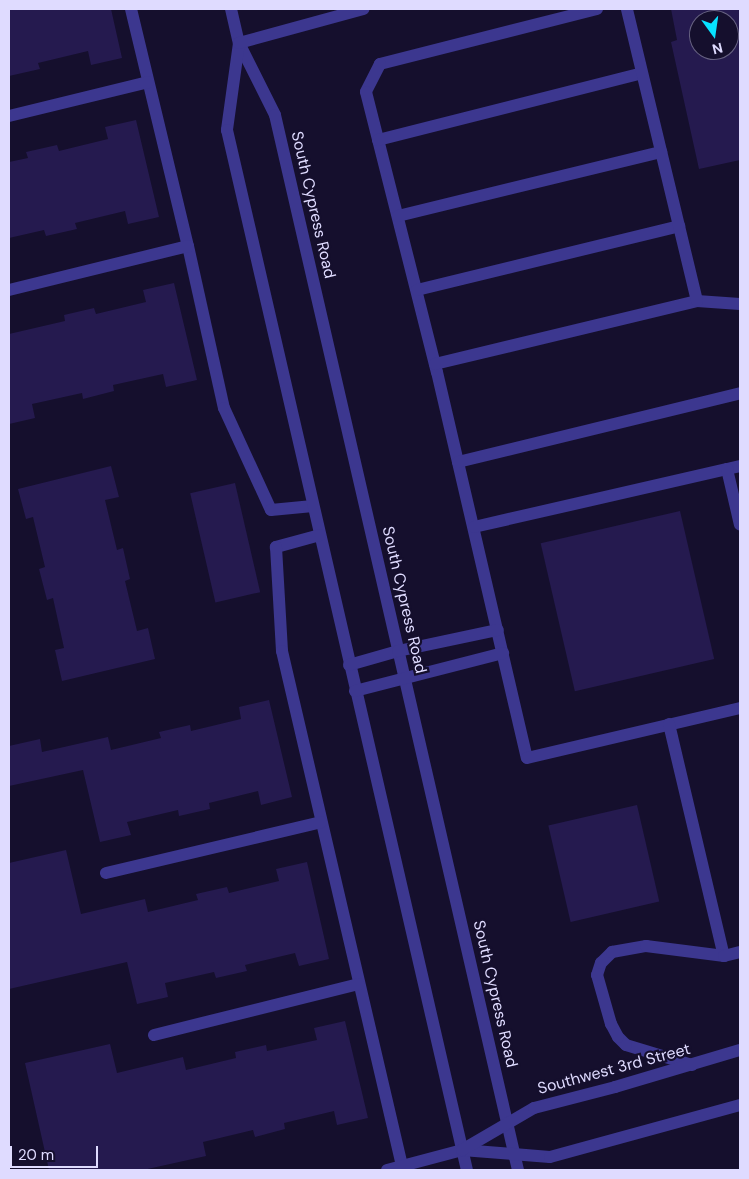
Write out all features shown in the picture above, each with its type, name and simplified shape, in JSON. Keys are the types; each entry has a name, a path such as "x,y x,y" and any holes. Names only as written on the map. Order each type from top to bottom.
{"street":[{"path":"131,9 188,246 224,408 271,510 313,506"},
{"name":"South Cypress Road","path":"231,9 239,43 275,115 518,1170"},
{"path":"239,43 363,9"},
{"path":"597,9 380,64 366,92 435,364 527,758 740,708"},
{"path":"626,9 697,301"},
{"name":"South Cypress Road","path":"239,43 226,130 467,1170"},
{"path":"378,140 642,73"},
{"path":"9,116 148,82"},
{"path":"398,216 662,152"},
{"path":"417,290 679,226"},
{"path":"9,290 188,246"},
{"path":"435,364 697,301 740,304"},
{"path":"458,462 740,394"},
{"path":"474,527 740,466"},
{"path":"727,469 740,525"},
{"path":"320,536 276,546 282,651 402,1166"},
{"path":"349,665 398,651 498,630"},
{"path":"355,691 503,654"},
{"path":"668,724 724,956"},
{"path":"106,874 321,822"},
{"path":"693,1065 626,1045 618,1037 611,1024 597,975 601,963 612,952 646,946 724,956 740,952"},
{"path":"154,1035 359,984"},
{"name":"Southwest 3rd Street","path":"462,1150 534,1108 693,1065 740,1050"},
{"path":"387,1170 462,1150 550,1157 740,1106"}],"building":[{"path":"9,9 111,9 122,58 91,65 88,51 38,63 40,69 9,76"},
{"path":"671,9 740,9 740,160 699,169 671,42 677,40"},
{"path":"136,120 159,217 128,224 125,211 75,223 77,229 46,236 44,230 9,238 9,162 28,158 26,152 57,145 59,151 108,139 105,127"},
{"path":"174,283 197,380 166,387 163,374 113,385 114,391 83,399 82,393 32,404 35,418 9,424 9,334 65,321 64,315 94,308 96,314 146,302 143,290"},
{"path":"111,466 119,497 105,500 117,550 123,548 130,579 125,581 137,631 148,628 155,659 62,681 55,650 64,648 53,598 47,600 39,569 45,567 33,517 26,519 18,489"},
{"path":"235,483 260,592 215,602 190,493"},
{"path":"680,511 714,659 575,691 541,543"},
{"path":"269,700 292,797 261,805 258,791 209,803 210,809 179,816 178,810 127,822 131,835 100,842 83,770 9,786 9,746 40,739 42,752 108,737 111,750 161,738 159,732 190,725 191,731 241,719 239,707"},
{"path":"637,805 659,901 571,922 548,825"},
{"path":"66,850 81,914 145,899 148,912 198,900 196,894 227,887 229,893 279,881 276,869 307,862 329,959 299,966 295,953 245,965 247,971 216,978 214,972 165,983 168,997 137,1004 127,962 9,989 9,863"},
{"path":"345,1021 368,1118 337,1125 334,1111 284,1123 285,1129 255,1137 253,1130 203,1142 206,1156 143,1170 49,1170 25,1063 110,1044 117,1073 183,1057 186,1070 236,1058 235,1052 266,1045 267,1051 317,1040 314,1028"}]}
